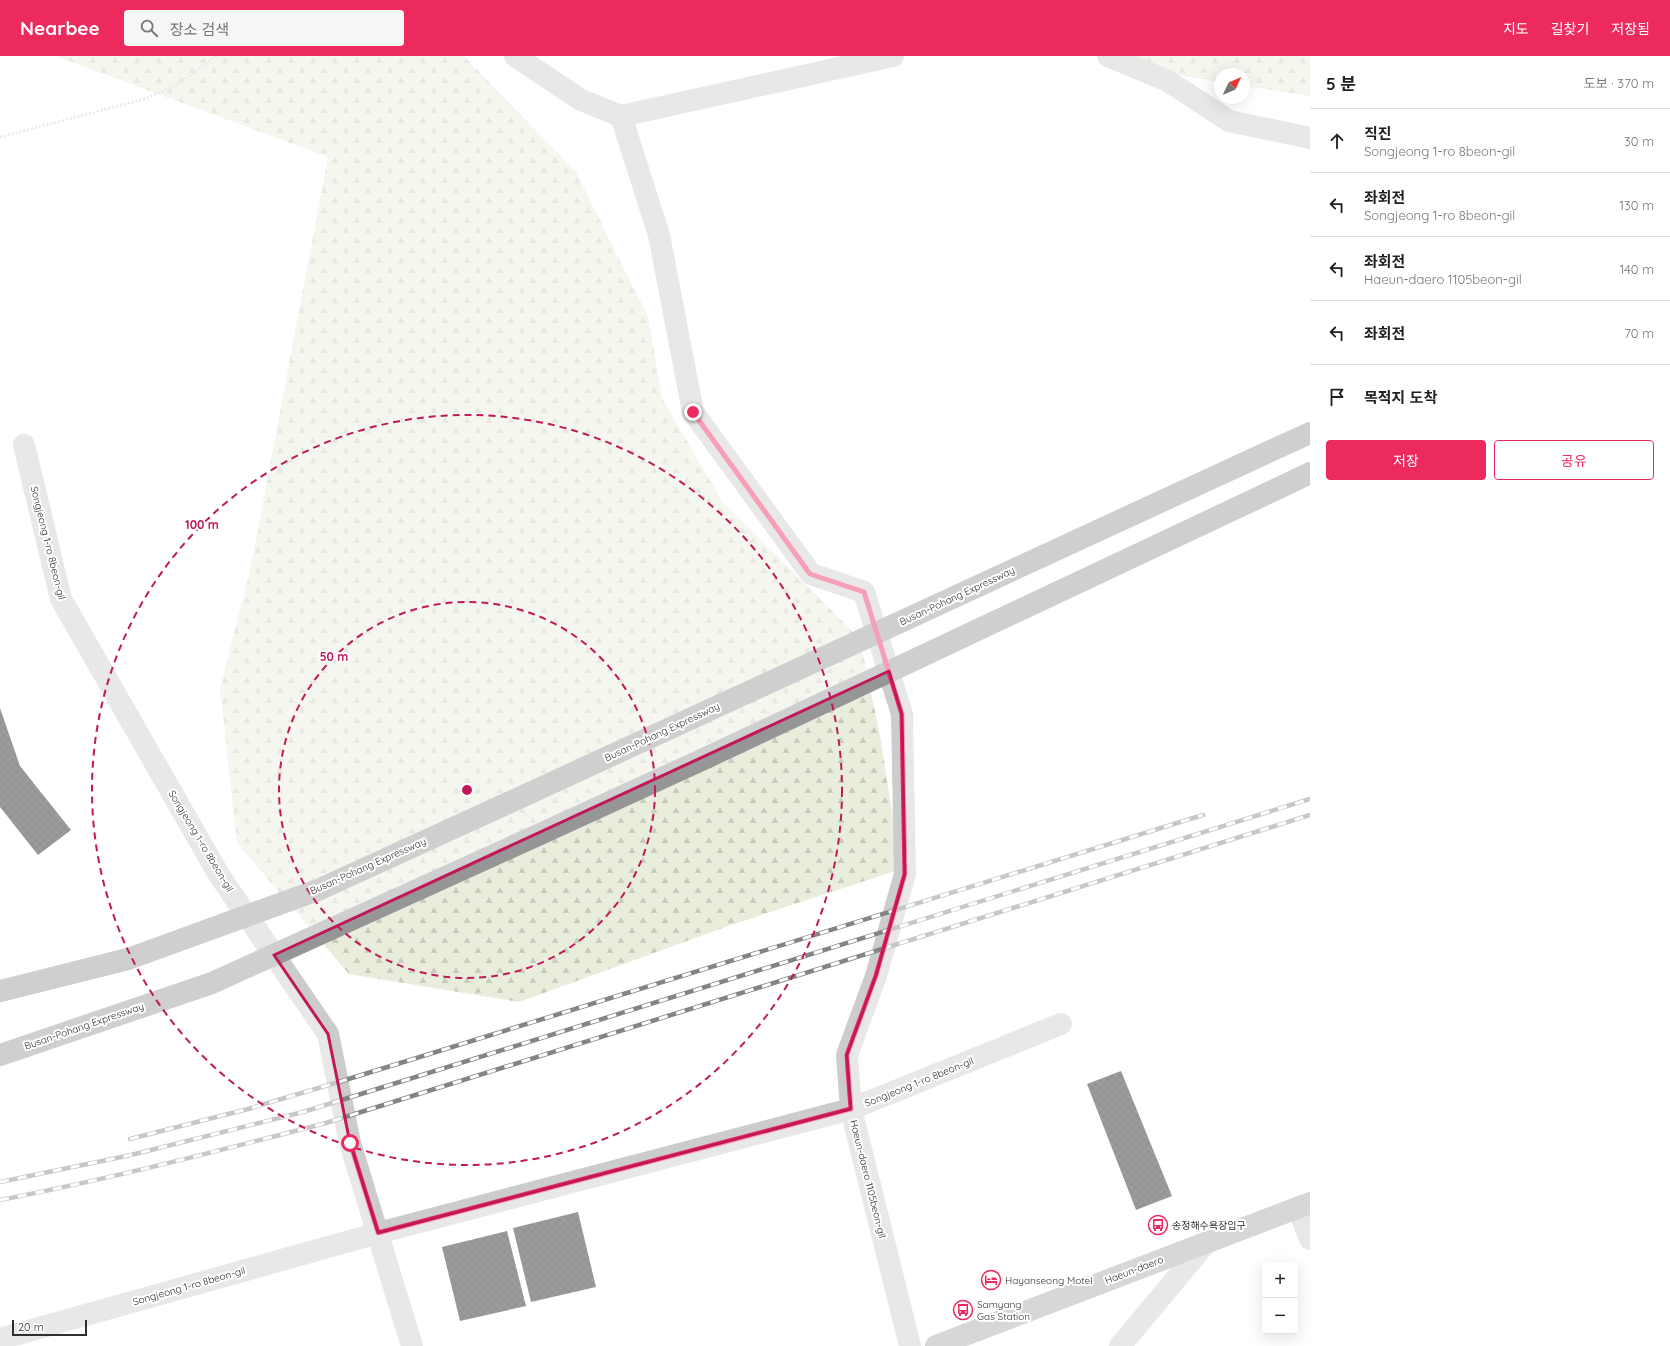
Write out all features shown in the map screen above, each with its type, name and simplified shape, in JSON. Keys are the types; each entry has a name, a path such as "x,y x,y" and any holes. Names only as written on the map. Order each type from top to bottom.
{"highway":[{"name":"Busan-Pohang Expressway","path":"0,991 128,958 318,890 1310,432"},
{"name":"Busan-Pohang Expressway","path":"0,1055 212,983 708,757 1310,473"}],"main road":[{"name":"Haeun-daero","path":"936,1346 1304,1206"}],"street":[{"path":"515,56 582,100 621,116 894,56"},
{"path":"1108,56 1168,81 1229,121 1310,138"},
{"name":"Haeun-daero 1105beon-gil","path":"621,116 659,235 693,412 810,574 864,592 902,714 905,874 876,976 847,1055 851,1109 910,1346"},
{"name":"Songjeong 1-ro 8beon-gil","path":"24,445 61,598 219,875 328,1034 350,1143 378,1233"},
{"name":"Songjeong 1-ro 8beon-gil","path":"0,1339 378,1233 851,1109 1061,1024"},
{"path":"1304,1206 1310,1239"},
{"path":"378,1233 412,1346"},
{"path":"1120,1346 1206,1243"}],"path":[{"path":"0,137 145,99 180,83 216,56"}],"highlighted area":[{"path":"889,671 902,714 905,874 876,976 847,1055 851,1109 378,1233 350,1143 328,1034 274,955"}],"green space":[{"path":"55,56 464,56 576,172 648,317 662,398 722,501 860,639 880,736 901,869 731,925 519,1002 349,974 237,843 220,689 251,566 328,157"},
{"path":"1117,56 1310,56 1310,96 1250,87 1250,68 1214,68 1214,81 1146,70"}],"building":[{"path":"0,708 20,766 71,830 38,855 0,807"},
{"path":"1121,1071 1172,1196 1136,1210 1087,1084"},
{"path":"578,1212 596,1287 531,1302 513,1228"},
{"path":"507,1231 526,1306 460,1321 442,1247"}],"railway":[{"path":"0,1182 131,1155 303,1112 1310,799"},
{"path":"130,1139 248,1109 342,1081 1203,815"},
{"path":"0,1200 123,1174 326,1123 1310,815"}],"place":[{"name":"송정해수욕장입구","path":"1158,1225"},
{"name":"Hayanseong Motel","path":"991,1280"},
{"name":"Samyang Gas Station","path":"963,1310"}],"route":[{"path":"350,1143 378,1233 851,1109 847,1055 876,976 905,874 902,714 864,592 810,574 693,412"}]}
